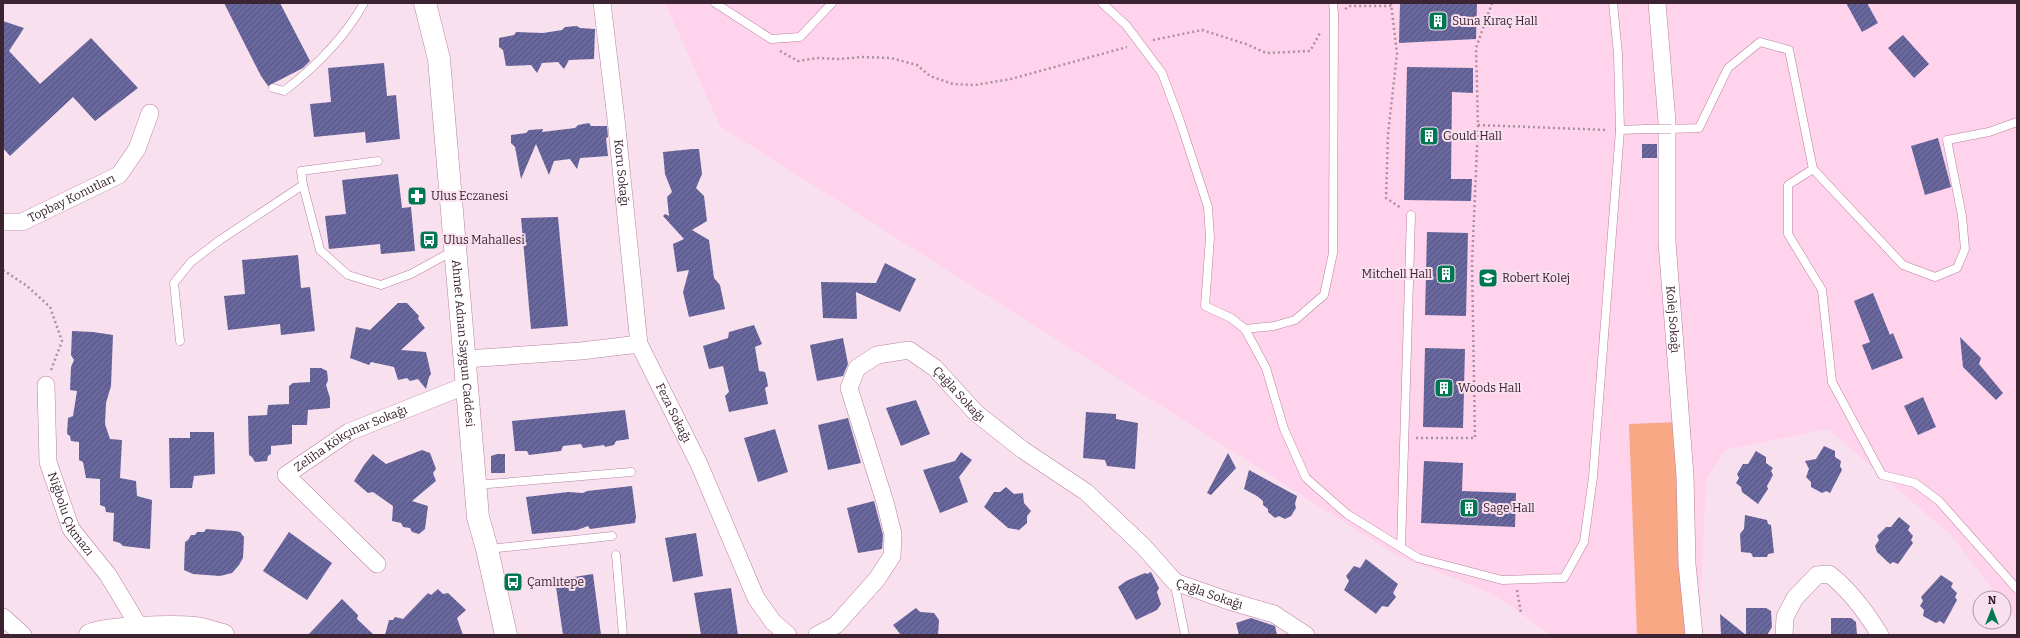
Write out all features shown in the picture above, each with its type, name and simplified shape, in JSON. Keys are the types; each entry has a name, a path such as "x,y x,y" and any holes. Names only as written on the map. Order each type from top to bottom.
{"main road":[{"name":"Ahmet Adnan Saygun Caddesi","path":"425,3 439,59 478,517 487,549 506,635"},
{"path":"94,634 196,628 223,635"}],"street":[{"name":"Koru Sokağı","path":"602,3 616,118 639,344"},
{"name":"Kolej Sokağı","path":"1657,3 1667,122 1667,242 1685,476 1687,564 1694,635"},
{"name":"Topbay Konutları","path":"3,222 22,222 119,175 137,149 150,113"},
{"path":"465,359 581,351 639,344"},
{"name":"Feza Sokağı","path":"639,344 699,464 756,598 773,622 788,635"},
{"name":"Çağla Sokağı","path":"817,635 836,625 877,579 892,556 893,534 885,502 850,388 857,368 877,356 909,350 935,368 976,413 1023,450 1086,492 1142,546 1174,580 1229,601 1274,614 1306,635"},
{"name":"Niğbolu Çıkmazı","path":"46,385 48,462 71,529 152,630"},
{"name":"Zeliha Kökçınar Sokağı","path":"377,564 286,475 349,432 467,385"},
{"path":"1784,635 1784,617 1795,598 1817,575 1829,574 1840,582 1868,616 1880,635"},
{"path":"3,617 23,635"}],"lane":[{"path":"273,88 284,91 315,65 358,14 364,3"},
{"path":"715,3 771,39 800,37 832,3"},
{"path":"1102,3 1126,25 1162,73 1180,121 1208,207 1210,238 1205,306 1231,318 1245,329 1266,368 1284,429 1306,478 1347,514 1418,558 1502,580 1564,578 1584,542 1593,477 1620,130 1618,54 1613,3"},
{"path":"1245,329 1274,326 1295,320 1324,294 1333,253 1333,3"},
{"path":"1620,130 1699,128 1728,68 1760,42 1789,50 1813,169 1859,216 1903,265 1935,277 1957,268 1965,249 1962,216 1947,140 1989,132 2017,122"},
{"path":"378,161 302,171 303,185 320,250 348,275 381,285 411,274 456,250"},
{"path":"1813,169 1788,185 1788,234 1822,290 1832,382 1882,475 1915,483 1939,501 2017,589"},
{"path":"180,341 174,283 186,267 220,240 303,185"},
{"path":"1401,547 1411,215"},
{"path":"476,485 631,472"},
{"path":"487,549 612,536"},
{"path":"616,555 623,635"},
{"path":"1174,580 1185,635"}],"path":[{"path":"1404,438 1475,438 1472,263 1478,125 1476,48 1492,3"},
{"path":"778,50 798,61 817,58 891,58 918,65 930,76 953,84 975,85 1011,79 1139,43 1202,30 1246,44 1266,53 1310,51 1324,26 1350,6 1391,5 1397,54 1388,134 1386,198 1411,215"},
{"path":"1478,125 1620,130"},
{"path":"3,270 27,286 50,307 62,341 46,385"},
{"path":"1515,580 1521,613"}],"shaded area":[{"name":"Robert Kolej","path":"665,3 2017,3 2017,621 2012,614 2012,590 1993,590 1951,535 1828,429 1725,450 1706,479 1699,635 1550,635 1511,606 1486,591 1396,555 720,126"},
{"path":"1678,422 1685,635 1637,635 1629,424"}],"building":[{"path":"224,3 280,3 310,61 303,68 268,86 261,76"},
{"name":"Suna Kıraç Hall","path":"1400,3 1477,3 1476,39 1399,43"},
{"path":"1846,3 1867,3 1878,23 1862,32"},
{"path":"3,21 24,28 9,51 40,84 91,38 138,88 95,121 73,97 10,156 3,148"},
{"path":"577,26 580,28 595,29 594,59 569,60 564,69 558,62 542,63 537,73 531,65 506,66 503,50 499,47 499,38 514,35 516,32 543,33 562,30 565,27"},
{"path":"1903,35 1929,64 1914,78 1888,48"},
{"path":"384,63 387,96 396,95 400,139 366,143 365,132 314,137 310,104 331,102 328,68"},
{"name":"Gould Hall","path":"1407,67 1473,68 1473,93 1452,92 1451,179 1472,179 1471,201 1404,200"},
{"path":"589,123 591,126 607,126 608,137 606,138 608,156 580,158 577,169 570,159 554,161 549,175 536,144 521,179 515,147 511,143 511,135 526,133 529,130 543,129 542,132 575,128 578,125"},
{"path":"1938,138 1951,187 1925,195 1911,146"},
{"path":"1642,144 1657,144 1657,158 1642,158"},
{"path":"699,149 702,174 696,188 704,196 707,221 692,230 709,240 714,278 720,285 725,309 689,317 683,292 689,270 677,272 673,244 684,239 663,216 665,214 669,216 667,197 672,192 665,174 663,152"},
{"path":"398,174 402,208 411,207 415,251 381,254 380,244 329,249 325,216 346,214 342,180"},
{"path":"558,217 568,326 531,329 521,218"},
{"name":"Mitchell Hall","path":"1427,232 1468,233 1466,316 1425,315"},
{"path":"298,255 301,288 310,287 315,331 281,335 280,324 228,330 224,296 245,294 242,260"},
{"path":"885,263 916,279 900,312 856,292 857,319 823,318 821,282 876,283"},
{"path":"1873,293 1890,335 1893,333 1903,358 1872,370 1862,345 1870,342 1854,301"},
{"path":"398,303 407,303 419,316 418,319 425,328 401,350 426,352 431,374 426,389 418,379 410,381 407,378 398,380 394,367 371,362 369,365 350,358 356,327 370,330"},
{"path":"754,325 762,344 755,347 759,371 765,372 767,380 768,386 765,388 768,404 729,412 725,396 729,392 723,366 709,369 703,346 728,338 729,332"},
{"path":"72,331 113,335 111,386 106,403 105,424 110,439 122,440 120,478 136,481 137,496 152,500 150,549 123,546 120,543 113,541 114,513 106,512 105,507 100,505 100,479 86,478 83,462 79,460 79,442 71,441 70,436 67,434 68,418 73,416 77,391 70,390 71,367 74,360 71,355"},
{"path":"1960,337 1981,358 1979,364 2003,393 1996,400 1963,367"},
{"path":"843,338 848,364 843,376 817,381 810,345"},
{"name":"Woods Hall","path":"1425,348 1465,349 1463,428 1423,427"},
{"path":"310,368 321,368 327,371 328,380 326,385 330,398 330,408 308,410 307,425 292,425 292,444 271,446 271,454 268,456 267,461 255,462 249,455 248,416 267,415 268,405 289,404 289,386 293,383 310,382"},
{"path":"1923,397 1936,427 1918,435 1904,406"},
{"path":"916,400 930,434 901,446 886,408"},
{"path":"625,410 629,439 616,441 614,445 583,448 581,444 563,446 561,451 529,455 527,451 515,451 512,421"},
{"path":"1086,412 1116,414 1116,419 1138,423 1135,469 1107,466 1105,460 1083,458"},
{"path":"848,418 861,463 828,470 818,425"},
{"path":"775,429 788,472 758,482 744,438"},
{"path":"190,432 214,432 215,474 194,476 192,488 170,488 169,438 190,438"},
{"path":"1824,446 1835,451 1835,457 1841,461 1840,466 1842,470 1830,493 1826,491 1822,493 1811,487 1811,482 1806,477 1809,469 1805,461 1816,459"},
{"path":"422,450 430,453 436,469 433,473 436,481 412,501 428,506 425,529 419,534 412,532 410,528 403,527 401,523 392,521 393,506 373,492 368,493 354,481 373,454 386,464"},
{"path":"1756,451 1766,457 1766,463 1773,468 1771,471 1773,475 1767,486 1768,489 1758,504 1742,492 1741,487 1736,483 1739,478 1737,474 1743,464 1748,464"},
{"path":"961,452 972,460 959,477 968,502 940,513 923,470 955,461"},
{"path":"1228,453 1236,468 1211,495 1207,493"},
{"path":"505,454 505,473 491,473 491,456"},
{"name":"Sage Hall","path":"1424,461 1463,463 1462,491 1516,493 1515,527 1421,523"},
{"path":"1249,470 1297,496 1295,504 1296,508 1291,516 1285,519 1279,516 1275,518 1263,505 1263,501 1244,489"},
{"path":"632,486 636,517 635,523 590,529 588,526 577,530 532,534 526,497 568,492 583,493 587,491"},
{"path":"1006,487 1014,494 1023,493 1024,503 1031,511 1027,516 1027,523 1019,530 1008,528 984,507 994,492 1000,492"},
{"path":"874,501 883,535 882,549 858,553 847,508"},
{"path":"1745,515 1767,520 1768,524 1771,525 1774,553 1768,554 1767,557 1753,557 1751,553 1741,552 1740,534 1744,529"},
{"path":"1899,517 1910,526 1908,530 1913,536 1911,540 1913,543 1898,564 1893,562 1890,564 1877,552 1875,546 1879,540 1877,536 1886,527 1891,527"},
{"path":"206,529 240,532 244,537 243,558 232,573 220,576 193,574 184,570 185,542 191,535 195,535 197,532 204,532"},
{"path":"289,532 332,563 307,600 263,571"},
{"path":"696,533 703,576 673,582 665,538"},
{"path":"1366,559 1398,584 1393,593 1396,597 1388,607 1382,606 1376,614 1344,590 1349,581 1346,576 1354,566 1360,568"},
{"path":"1151,572 1159,588 1157,592 1161,604 1157,610 1136,620 1118,587 1126,581"},
{"path":"593,574 601,635 563,635 555,580"},
{"path":"1941,575 1953,583 1951,587 1957,593 1955,597 1957,600 1944,624 1940,621 1936,623 1923,616 1924,610 1920,606 1923,601 1921,597"},
{"path":"731,588 738,635 701,635 694,593"},
{"path":"438,589 443,594 448,593 466,610 457,618 463,635 385,635 389,620 393,620 395,617 403,619 428,593 431,595"},
{"path":"342,599 358,615 357,619 374,635 308,635"},
{"path":"916,608 920,612 934,613 939,620 938,635 901,635 893,625"},
{"path":"1746,608 1766,608 1771,611 1772,627 1767,635 1746,635"},
{"path":"1720,614 1746,635 1721,635"},
{"path":"1251,618 1275,626 1277,635 1239,635 1236,623"},
{"path":"1831,618 1851,618 1856,622 1857,635 1831,635"}],"place":[{"name":"Suna Kıraç Hall","path":"1438,21"},
{"name":"Gould Hall","path":"1429,136"},
{"name":"Ulus Eczanesi","path":"417,196"},
{"name":"Ulus Mahallesi","path":"429,240"},
{"name":"Mitchell Hall","path":"1446,274"},
{"name":"Robert Kolej","path":"1488,278"},
{"name":"Woods Hall","path":"1444,388"},
{"name":"Sage Hall","path":"1469,508"},
{"name":"Çamlıtepe","path":"513,582"}]}
